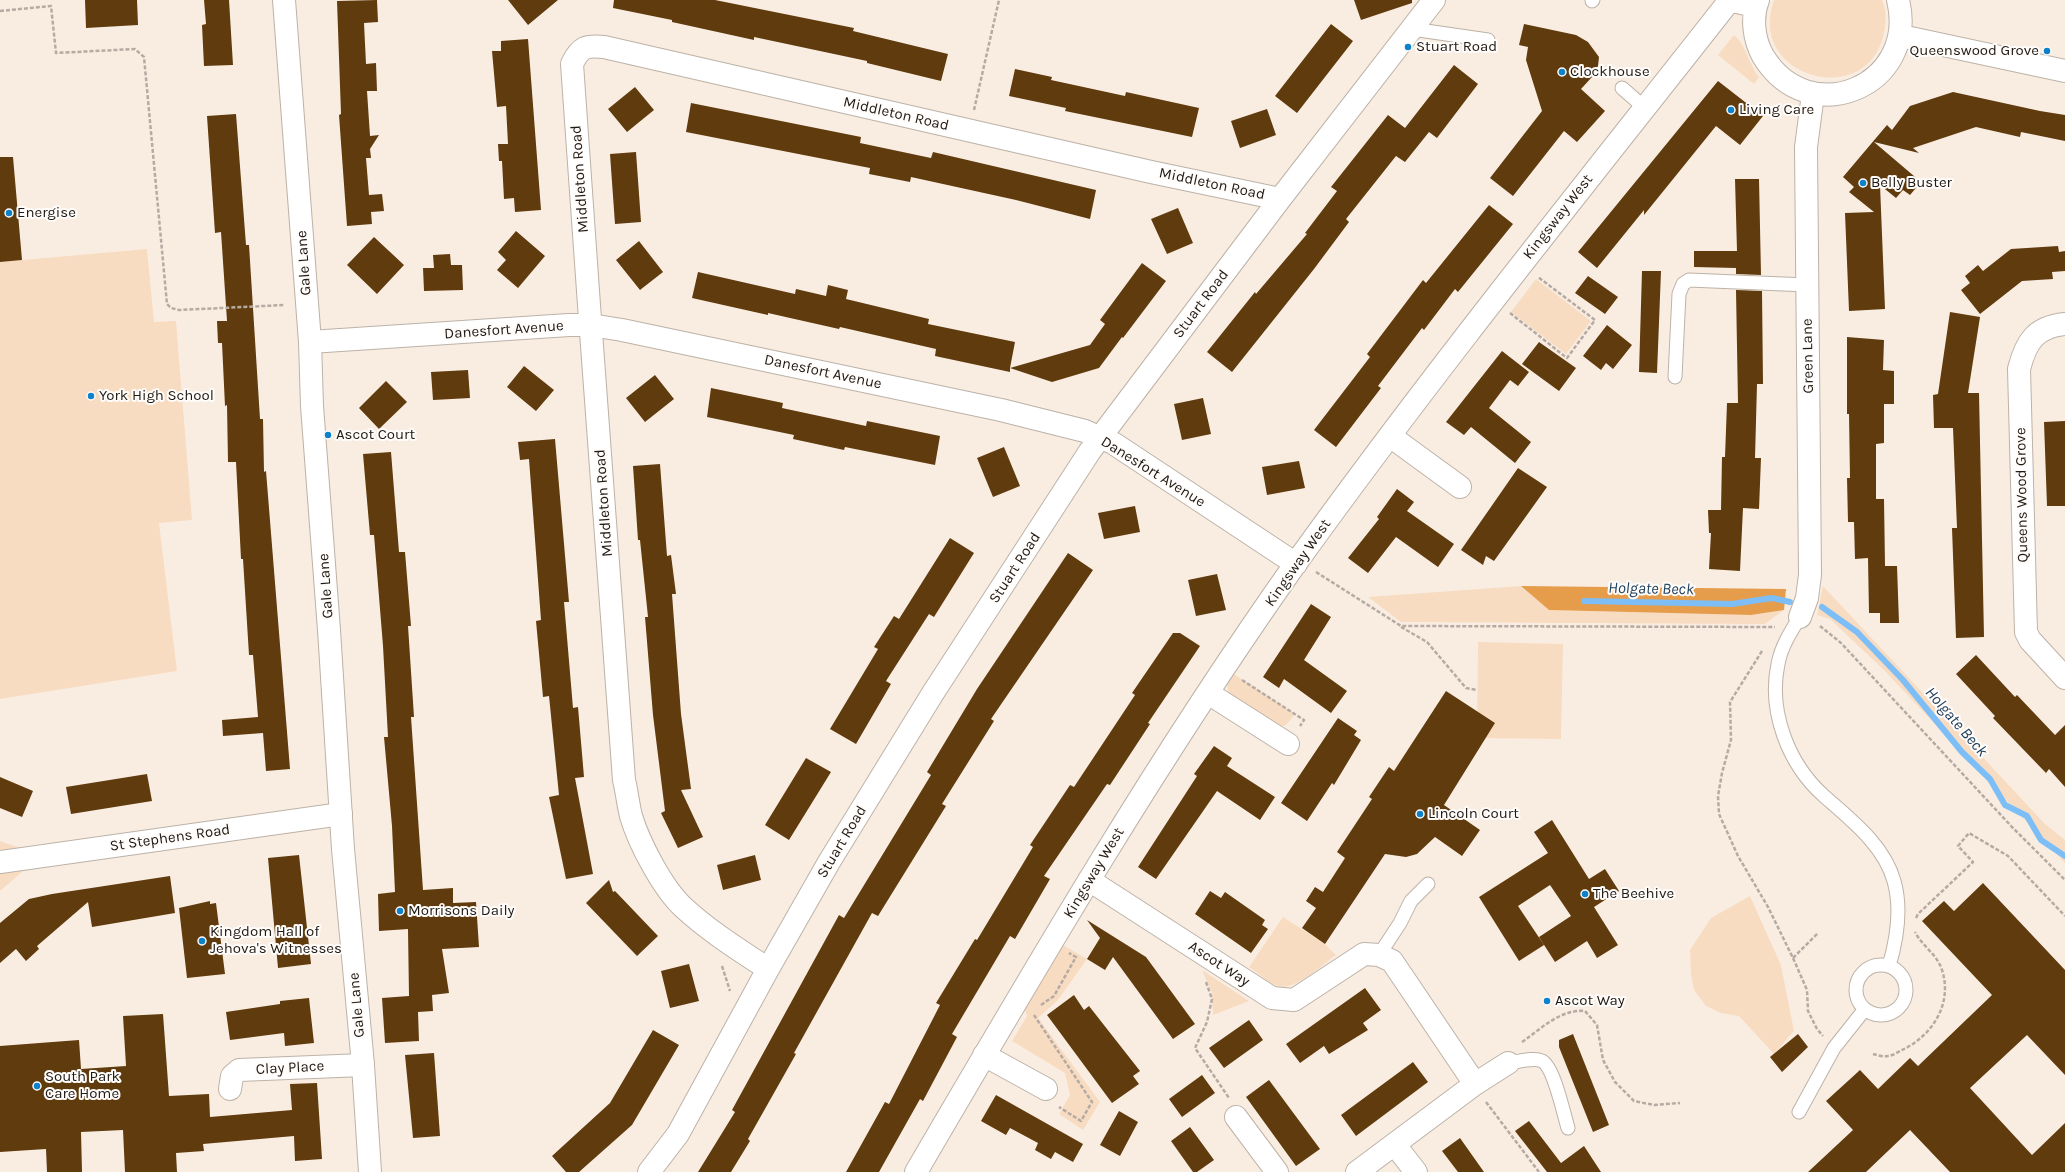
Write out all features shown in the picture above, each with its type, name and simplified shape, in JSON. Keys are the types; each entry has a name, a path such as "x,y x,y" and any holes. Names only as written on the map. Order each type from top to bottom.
{"street":[{"name":"Gale Lane","path":"284,0 310,342 312,406 341,814 363,1065 370,1172"},
{"name":"Stuart Road","path":"649,1172 678,1134 768,969 829,862 933,693 1090,451 1280,199 1434,0"},
{"path":"1729,0 1757,3 1754,28 1760,49 1771,68 1787,82 1813,94 1831,95 1855,90 1876,77 1892,59 1901,36 1902,14 1898,0"},
{"name":"Kingsway West","path":"916,1172 984,1055 1140,798 1208,693 1297,563 1390,436 1494,300 1729,0"},
{"path":"1901,36 2065,71"},
{"name":"Middleton Road","path":"768,969 720,936 683,907 659,875 642,843 631,816 624,780 572,64 577,53 589,46 604,47 1280,199"},
{"name":"Green Lane","path":"1800,617 1807,598 1810,575 1806,147 1813,94"},
{"name":"Queens Wood Grove","path":"2065,324 2054,325 2042,330 2030,340 2023,354 2019,369 2026,632 2030,640 2065,678"},
{"name":"Danesfort Avenue","path":"310,342 569,325 591,326 716,349 1001,410 1073,428 1113,443 1297,563"},
{"path":"1390,436 1460,487"},
{"path":"1208,693 1288,744"},
{"name":"St Stephens Road","path":"0,862 341,814"},
{"name":"Ascot Way","path":"1089,880 1272,998 1294,1000 1364,954 1379,955"},
{"path":"1379,955 1392,961 1401,972 1474,1084"},
{"path":"984,1055 1046,1089"},
{"path":"1357,1172 1395,1145 1474,1084 1508,1063"},
{"name":"Clay Place","path":"230,1089 232,1076 239,1070 363,1065"},
{"path":"1236,1117 1278,1172"},
{"path":"1395,1145 1416,1172"}],"lane":[{"path":"1412,29 1488,40"},
{"path":"1622,88 1645,108"},
{"path":"1675,377 1679,294 1682,284 1689,280 1807,285"},
{"path":"1800,617 1788,637 1778,663 1775,686 1781,729 1792,755 1806,775 1823,795 1858,826 1874,844 1886,862 1894,881 1898,902 1895,945 1889,966"},
{"path":"1379,955 1400,923 1411,901 1428,884"},
{"path":"1874,965 1889,966 1902,975 1906,990 1905,998 1895,1011 1880,1015 1865,1009 1856,996 1857,981 1867,968 1874,965"},
{"path":"1799,1112 1834,1048 1865,1009"},
{"path":"1508,1063 1530,1060 1542,1062 1550,1069 1568,1128"}],"path":[{"path":"970,130 999,0"},
{"path":"0,11 51,6 56,53 134,50 144,57 167,304 171,308 179,310 307,304"},
{"path":"1494,300 1567,358 1595,320 1522,264"},
{"path":"1297,563 1427,642 1466,688 1477,690"},
{"path":"1800,617 1820,626 1841,642 2012,827 2065,880"},
{"path":"1401,626 1776,627 1773,633"},
{"path":"1765,646 1730,702 1731,740 1722,773 1718,796 1719,814 1738,856 1768,907 1807,990 1808,1011 1817,1029 1834,1048"},
{"path":"1225,668 1304,720 1288,744"},
{"path":"1915,920 1918,914 1973,862 1958,846 1970,833 2008,856 2065,916"},
{"path":"1873,1054 1889,1056 1909,1047 1924,1036 1936,1022 1942,1006 1945,988 1942,970 1935,955 1914,930"},
{"path":"1792,958 1818,933"},
{"path":"1037,1008 1054,996 1076,957 1052,942"},
{"path":"721,964 731,996"},
{"path":"1204,977 1212,999 1207,1022 1195,1048 1235,1105 1236,1117"},
{"path":"1508,1063 1511,1050 1564,1013 1575,1010 1585,1011 1597,1026 1603,1060 1615,1082 1634,1101 1654,1105 1680,1103"},
{"path":"1032,1012 1092,1102 1082,1121 1054,1104 1046,1089"},
{"path":"1474,1084 1539,1172"}],"shaded area":[{"path":"1774,0 1882,0 1886,16 1884,33 1874,57 1856,72 1835,77 1812,75 1792,65 1777,49 1770,27"},
{"path":"1733,36 1739,40 1759,77 1754,84 1718,55"},
{"name":"York High School","path":"147,249 154,322 176,321 192,520 159,523 177,671 0,699 0,262"},
{"path":"1536,279 1591,321 1566,354 1511,312"},
{"path":"1521,586 1549,610 1751,615 1784,610 1765,624 1401,622 1368,597"},
{"path":"1521,586 1786,589 1784,610 1751,615 1549,610"},
{"path":"1823,586 2045,824 2065,840 2065,863 1885,671 1830,619 1817,615"},
{"path":"1478,642 1563,644 1561,739 1477,738"},
{"path":"1232,673 1295,714 1286,725 1276,728 1229,695 1227,684"},
{"path":"0,841 26,850 0,854"},
{"path":"29,866 0,891 0,870"},
{"path":"1750,896 1781,965 1794,1031 1774,1054 1739,1016 1721,1013 1706,1006 1694,990 1691,975 1690,950 1711,918"},
{"path":"1283,917 1325,944 1336,955 1307,977 1290,986 1282,987 1265,979 1249,967"},
{"path":"1061,944 1087,959 1058,1000 1038,1018 1100,1102 1083,1130 1059,1114 1070,1095 1065,1073 1012,1041 1027,1016 1024,1007"},
{"path":"1202,970 1249,1001 1213,1015 1212,993"}],"building":[{"path":"85,0 137,0 138,25 86,28"},
{"path":"204,0 229,0 233,65 204,66 202,25 206,24"},
{"path":"377,0 378,22 364,23 366,64 376,63 377,91 367,91 370,136 379,135 370,149 371,158 366,158 369,195 382,194 384,211 371,212 372,224 347,226 339,115 341,114 337,1"},
{"path":"508,0 558,0 528,25"},
{"path":"614,0 715,0 854,28 853,31 948,54 941,81 867,63 867,61 754,37 754,40 672,22 672,20 613,8"},
{"path":"1354,0 1412,0 1412,3 1361,20"},
{"path":"1331,24 1353,41 1297,113 1275,96"},
{"path":"1524,24 1576,35 1588,42 1599,57 1598,66 1592,77 1581,89 1605,111 1577,142 1564,131 1513,196 1490,178 1542,111 1526,60 1528,47 1519,45"},
{"path":"528,39 541,210 515,212 514,198 504,199 502,161 499,161 498,144 508,144 506,106 497,107 492,51 501,51 501,41"},
{"path":"1454,65 1478,84 1437,138 1429,132 1405,162 1396,156 1346,219 1349,222 1314,269 1232,372 1207,352 1255,292 1256,294 1307,234 1305,233 1337,191 1331,187 1388,115 1405,128"},
{"path":"1015,69 1052,77 1051,80 1125,96 1126,92 1199,108 1192,137 1065,111 1066,108 1009,96"},
{"path":"1718,81 1763,116 1740,145 1716,126 1644,215 1644,210 1597,268 1578,252"},
{"path":"635,87 654,110 627,132 608,109"},
{"path":"1953,92 2065,115 2065,141 2021,132 2020,137 1976,127 1913,148 1919,153 1874,142 1921,182 1910,195 1903,190 1896,198 1880,185 1885,309 1849,311 1845,213 1874,212 1849,192 1854,187 1843,177 1887,125 1892,130 1910,106"},
{"path":"691,103 861,137 860,143 931,158 933,152 1096,190 1090,219 1016,200 911,177 910,182 869,174 870,168 686,132"},
{"path":"1267,109 1276,135 1240,148 1231,121"},
{"path":"236,114 246,245 249,245 260,419 263,419 264,472 266,471 290,769 266,771 263,733 223,736 222,720 258,717 253,655 249,655 243,559 241,559 236,462 228,462 227,405 225,406 222,343 218,343 217,321 227,321 221,232 215,233 207,116"},
{"path":"636,152 641,222 615,224 610,154"},
{"name":"Energise","path":"0,157 13,157 22,260 0,262"},
{"path":"1735,179 1759,179 1761,275 1736,274 1736,268 1694,267 1694,251 1737,251"},
{"path":"1489,205 1513,224 1458,292 1455,289 1424,330 1422,328 1378,386 1381,388 1336,447 1314,430 1370,357 1367,354 1423,280 1426,283"},
{"path":"1178,208 1193,243 1167,254 1151,219"},
{"path":"516,231 545,256 518,288 497,270 506,260 498,252"},
{"path":"374,237 404,265 377,294 347,265"},
{"path":"639,241 663,272 640,290 616,260"},
{"path":"2058,246 2059,252 2065,251 2065,271 2052,272 2053,279 2022,281 1980,314 1961,290 1970,283 1965,276 1978,265 1983,271 2011,249"},
{"path":"450,254 451,265 462,265 463,290 424,291 423,268 434,268 433,255"},
{"path":"1142,263 1166,281 1099,368 1052,382 1010,368 1090,345 1105,324 1100,320"},
{"path":"1642,271 1661,271 1657,373 1639,372"},
{"path":"698,272 795,294 796,289 826,296 828,285 848,290 846,299 929,319 928,324 1015,342 1010,372 935,356 936,349 840,327 839,329 692,298"},
{"path":"1588,276 1618,297 1605,314 1575,293"},
{"path":"1736,290 1762,291 1763,384 1757,384 1755,458 1761,458 1759,509 1743,508 1740,571 1709,569 1711,533 1709,533 1708,510 1721,510 1722,457 1725,457 1727,403 1738,403"},
{"path":"1950,312 1980,317 1968,393 1979,393 1984,637 1956,638 1952,528 1957,528 1953,428 1934,428 1933,395 1938,394"},
{"path":"1607,325 1632,345 1613,369 1606,363 1601,370 1583,356"},
{"path":"1847,337 1884,340 1883,370 1894,371 1894,404 1884,404 1884,443 1876,444 1876,499 1884,499 1885,566 1897,566 1899,623 1880,623 1880,613 1869,613 1868,558 1855,559 1854,522 1848,522 1847,478 1850,478 1849,414 1847,414"},
{"path":"1539,342 1576,368 1559,391 1522,364"},
{"path":"1502,351 1529,372 1518,386 1510,380 1489,408 1531,442 1515,463 1471,427 1464,435 1446,422"},
{"path":"524,366 554,390 536,411 507,387"},
{"path":"468,370 470,398 433,400 431,372"},
{"path":"655,375 674,399 645,422 626,398"},
{"path":"386,381 407,402 379,429 359,408"},
{"path":"711,388 783,403 782,408 866,426 867,421 940,436 935,465 845,447 844,450 793,439 794,435 707,417"},
{"path":"1203,398 1211,434 1182,440 1174,404"},
{"path":"2065,421 2065,506 2047,506 2044,422"},
{"path":"555,439 569,602 564,602 573,708 578,707 584,777 575,778 593,874 566,879 549,797 559,795 549,696 543,697 536,621 541,620 529,459 520,460 518,442"},
{"path":"1004,447 1020,486 993,497 977,458"},
{"path":"391,452 399,552 405,552 411,626 408,626 414,717 411,717 423,890 453,888 453,903 476,902 479,947 442,949 449,993 432,995 433,1011 418,1012 419,1041 385,1043 382,998 409,996 408,929 379,931 378,894 395,892 392,826 384,737 388,737 383,646 374,535 370,535 363,454"},
{"path":"1299,461 1305,488 1267,495 1262,467"},
{"path":"660,464 667,556 671,555 676,594 672,594 681,714 691,789 681,790 703,837 678,848 661,813 665,811 653,715 645,617 648,617 640,540 638,540 633,466"},
{"path":"1518,468 1547,487 1494,561 1486,556 1483,565 1461,550"},
{"path":"1397,489 1414,502 1407,511 1454,544 1438,567 1396,537 1368,573 1348,558 1379,519 1377,517"},
{"path":"1135,506 1140,532 1104,539 1098,513"},
{"path":"950,538 974,553 934,617 929,614 886,681 891,684 856,744 830,729 878,649 874,647 894,616 899,619"},
{"path":"1068,553 1093,570 991,719 994,721 942,804 946,806 878,916 872,913 794,1053 796,1054 748,1139 750,1141 731,1172 698,1172 735,1112 732,1110 839,915 844,918 931,775 927,772 977,689"},
{"path":"1217,574 1226,610 1196,616 1188,580"},
{"path":"1311,604 1331,617 1304,660 1347,691 1331,713 1284,679 1279,688 1263,677"},
{"path":"1173,633 1180,633 1200,646 1148,723 1150,724 1110,785 1107,784 1044,876 1050,879 1015,939 1010,936 952,1034 957,1037 923,1101 920,1099 879,1172 846,1172 885,1102 889,1104 940,1005 936,1003 975,939 977,940 1033,847 1030,845 1070,785 1074,787 1135,695 1132,693"},
{"path":"1976,655 2015,697 2017,695 2055,735 2065,725 2065,787 2049,769 2046,773 1993,718 1995,716 1956,674"},
{"name":"Lincoln Court","path":"1446,691 1495,723 1444,805 1480,830 1462,856 1435,837 1417,854 1406,857 1385,854 1325,944 1302,928 1316,908 1306,901 1315,887 1323,892 1345,858 1337,852 1372,799 1369,797 1389,767 1394,771"},
{"path":"1338,718 1357,731 1354,735 1361,740 1334,785 1332,783 1307,821 1281,803"},
{"path":"1214,746 1232,758 1227,766 1275,797 1260,820 1217,791 1156,879 1138,867 1197,776 1194,774"},
{"path":"806,758 831,772 789,840 765,825"},
{"path":"147,774 152,801 71,814 66,787"},
{"path":"0,777 33,791 22,817 0,808"},
{"name":"The Beehive","path":"1552,820 1589,879 1605,869 1619,891 1594,907 1618,945 1597,958 1587,941 1555,962 1539,937 1571,916 1550,885 1518,906 1544,945 1519,961 1479,897 1548,853 1534,832"},
{"path":"299,855 311,964 278,968 268,858"},
{"path":"755,855 761,880 723,890 717,865"},
{"path":"170,876 175,913 92,927 88,902 37,946 39,949 26,961 16,949 0,963 0,923 29,899 52,894"},
{"path":"609,880 613,892 615,891 658,936 637,956 586,903"},
{"path":"1983,883 2065,970 2065,1075 2027,1035 1970,1088 2032,1155 2065,1123 2065,1172 1950,1172 1910,1130 1866,1172 1808,1172 1853,1130 1826,1101 1860,1070 1878,1089 1910,1058 1918,1066 1992,995 1922,921 1944,901 1954,911"},
{"path":"1210,891 1221,898 1225,892 1265,920 1262,925 1268,929 1251,953 1195,914"},
{"name":"Kingdom Hall of Jehova's Witnesses","path":"210,901 210,904 216,903 225,974 187,978 179,908"},
{"path":"1087,920 1146,957 1195,1024 1173,1039 1113,957 1105,970 1087,959 1100,938"},
{"path":"689,964 699,1001 670,1008 661,971"},
{"path":"1365,988 1381,1010 1363,1023 1368,1030 1329,1054 1324,1046 1300,1063 1286,1044"},
{"path":"1074,995 1084,1010 1089,1006 1140,1071 1133,1076 1139,1084 1112,1103 1047,1015"},
{"path":"309,998 314,1043 285,1046 284,1033 230,1040 226,1012 280,1004 280,1001"},
{"name":"South Park Care Home","path":"163,1014 169,1096 209,1094 210,1117 292,1110 290,1084 317,1083 322,1159 295,1161 294,1136 203,1144 204,1151 176,1153 177,1172 125,1172 123,1130 81,1132 82,1172 47,1172 46,1149 0,1152 0,1046 79,1040 81,1069 126,1066 123,1016"},
{"path":"1249,1020 1263,1040 1224,1068 1209,1048"},
{"path":"653,1030 679,1045 632,1125 579,1172 566,1172 552,1156 610,1103"},
{"path":"1573,1034 1609,1125 1593,1132 1559,1047 1559,1040"},
{"path":"1798,1034 1808,1047 1782,1072 1770,1057"},
{"path":"434,1053 440,1136 413,1138 405,1055"},
{"path":"1413,1062 1428,1082 1356,1136 1341,1115"},
{"path":"1202,1075 1215,1093 1182,1117 1169,1099"},
{"path":"1269,1080 1320,1149 1296,1166 1246,1097"},
{"path":"996,1095 1083,1144 1073,1162 1055,1152 1051,1159 1035,1150 1038,1143 1010,1128 1006,1135 981,1121"},
{"path":"1119,1111 1138,1122 1120,1156 1100,1145"},
{"path":"1529,1121 1561,1163 1584,1146 1601,1172 1547,1172 1515,1131"},
{"path":"1190,1127 1214,1160 1197,1172 1193,1172 1171,1141"},
{"path":"1460,1138 1484,1172 1458,1172 1442,1151"}],"waterway":[{"name":"Holgate Beck","path":"1584,601 1732,604 1772,598 1790,602"},
{"name":"Holgate Beck","path":"1822,607 1857,632 1903,680 1962,752 1990,779 2005,805 2027,816 2041,840 2065,856"}],"place":[{"name":"Stuart Road","path":"1408,47"},
{"name":"Queenswood Grove","path":"2047,51"},
{"name":"Clockhouse","path":"1562,72"},
{"name":"Living Care","path":"1731,110"},
{"name":"Belly Buster","path":"1863,183"},
{"name":"Energise","path":"9,213"},
{"name":"York High School","path":"91,396"},
{"name":"Ascot Court","path":"328,435"},
{"name":"Lincoln Court","path":"1420,814"},
{"name":"The Beehive","path":"1585,894"},
{"name":"Morrisons Daily","path":"400,911"},
{"name":"Kingdom Hall of Jehova's Witnesses","path":"202,941"},
{"name":"Ascot Way","path":"1547,1001"},
{"name":"South Park Care Home","path":"37,1086"}]}
